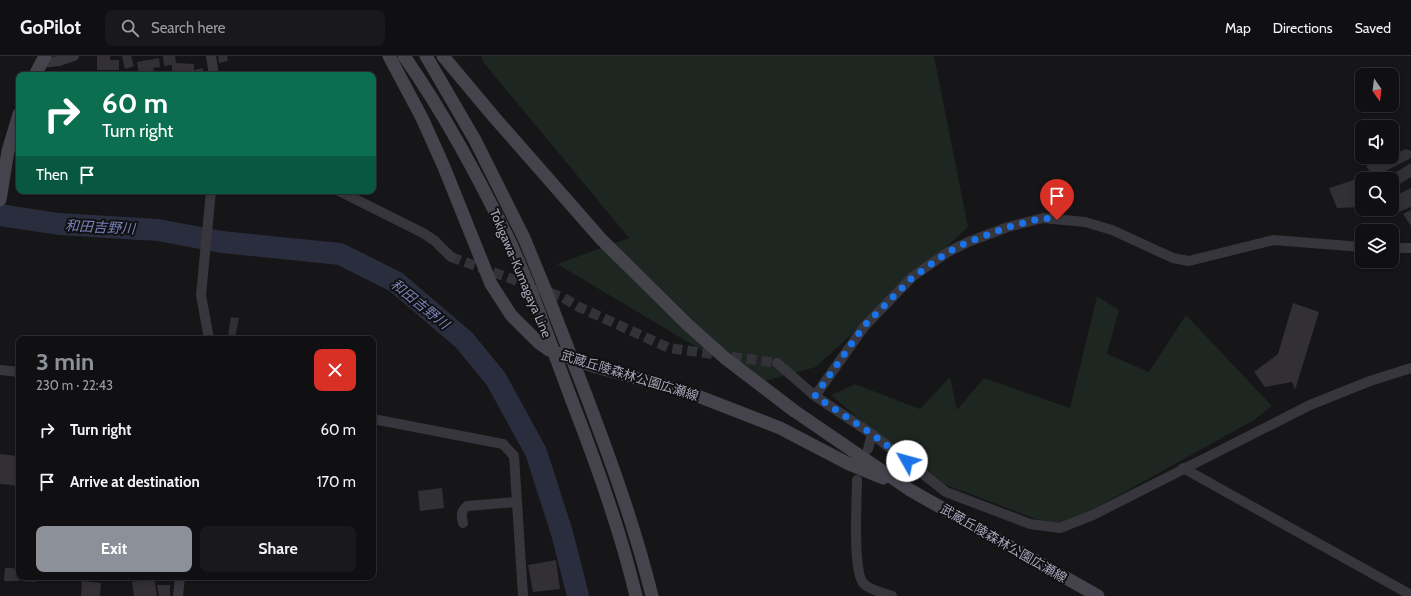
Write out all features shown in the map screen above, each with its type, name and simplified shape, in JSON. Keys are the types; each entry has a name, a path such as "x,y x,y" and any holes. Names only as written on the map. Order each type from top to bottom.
{"main road":[{"name":"武蔵丘陵森林公園広瀬線","path":"389,56 422,118 444,167 491,284 511,315 539,343 549,350 593,366 690,393 780,428 849,464 910,490"},
{"name":"Tokigawa-Kumagaya Line","path":"404,56 441,112 462,149 511,244 532,294 592,451 616,525 636,596"},
{"name":"Tokigawa-Kumagaya Line","path":"426,56 475,140 524,238 606,447 633,528 652,596"},
{"name":"武蔵丘陵森林公園広瀬線","path":"443,56 494,117 601,239 688,325 725,358 777,398 910,490 1098,596"},
{"path":"36,72 43,59"},
{"path":"0,200 8,151 16,124"}],"street":[{"path":"43,59 60,62 74,56"},
{"path":"212,56 214,72"},
{"path":"208,336 200,295 211,194"},
{"path":"345,194 423,233 435,241 451,257"},
{"path":"815,396 864,326 912,278 948,252 968,242 1008,227 1043,218 1085,222 1112,230 1173,258 1189,261 1273,240 1355,246"},
{"path":"1399,248 1411,248"},
{"path":"777,363 815,396 872,434 946,492 1030,524 1060,528 1093,515 1183,468 1310,405 1370,381 1411,368"},
{"path":"0,370 16,372"},
{"path":"376,420 503,444 514,456 523,596"},
{"path":"868,449 872,434"},
{"path":"1183,468 1411,595"},
{"path":"857,480 856,558 861,580 865,585 892,596"},
{"path":"463,523 461,514 463,509 467,506 517,502"},
{"path":"178,596 180,580"}],"shaded area":[{"path":"481,56 934,56 968,227 816,367 757,383 557,264 629,238 484,63"},
{"path":"1097,296 1119,310 1107,354 1149,372 1186,315 1272,406 1254,420 1060,528 930,479 831,395 855,384 920,409 950,377 957,410 984,378 1070,408"}],"building":[{"path":"97,56 110,56 110,60 119,60 119,70 97,70"},
{"path":"122,56 131,56 134,66 125,69"},
{"path":"163,56 175,56 176,63 194,64 194,72 172,72 172,65 164,66"},
{"path":"218,56 227,56 228,61 219,63"},
{"path":"159,58 160,67 153,68 154,72 139,72 137,62"},
{"path":"203,68 204,72 194,72 194,70"},
{"path":"1406,149 1411,151 1411,158 1384,172 1370,172 1366,166 1370,164 1399,164 1399,152"},
{"path":"1411,163 1411,177 1399,185 1399,172 1396,172"},
{"path":"1354,180 1355,207 1337,208 1329,188"},
{"path":"1411,188 1411,207 1399,212 1399,194"},
{"path":"1411,210 1411,226 1403,214"},
{"path":"1293,303 1319,312 1295,390 1292,382 1265,387 1254,372 1278,354"},
{"path":"231,317 239,318 235,336 228,336"},
{"path":"0,454 16,456 16,486 0,484"},
{"path":"442,488 444,508 420,511 418,491"},
{"path":"556,560 560,589 533,592 528,565"},
{"path":"5,568 13,568 16,570 16,580 19,581 4,581"},
{"path":"21,580 35,580 35,582"},
{"path":"154,580 157,596 134,596 132,582"},
{"path":"82,581 101,583 100,596 81,596"},
{"path":"157,585 170,585 170,596 159,596"}],"waterway":[{"name":"和田吉野川","path":"0,215 59,224 158,230 222,242 340,254 396,282 464,340 496,379 536,452 562,533 578,596"}],"tunnel":[{"path":"451,257 562,297 579,307 669,348 777,363"}],"route":[{"path":"907,461 872,434 815,396 864,326 912,278 948,252 968,242 1008,227 1043,218 1057,220"}]}
